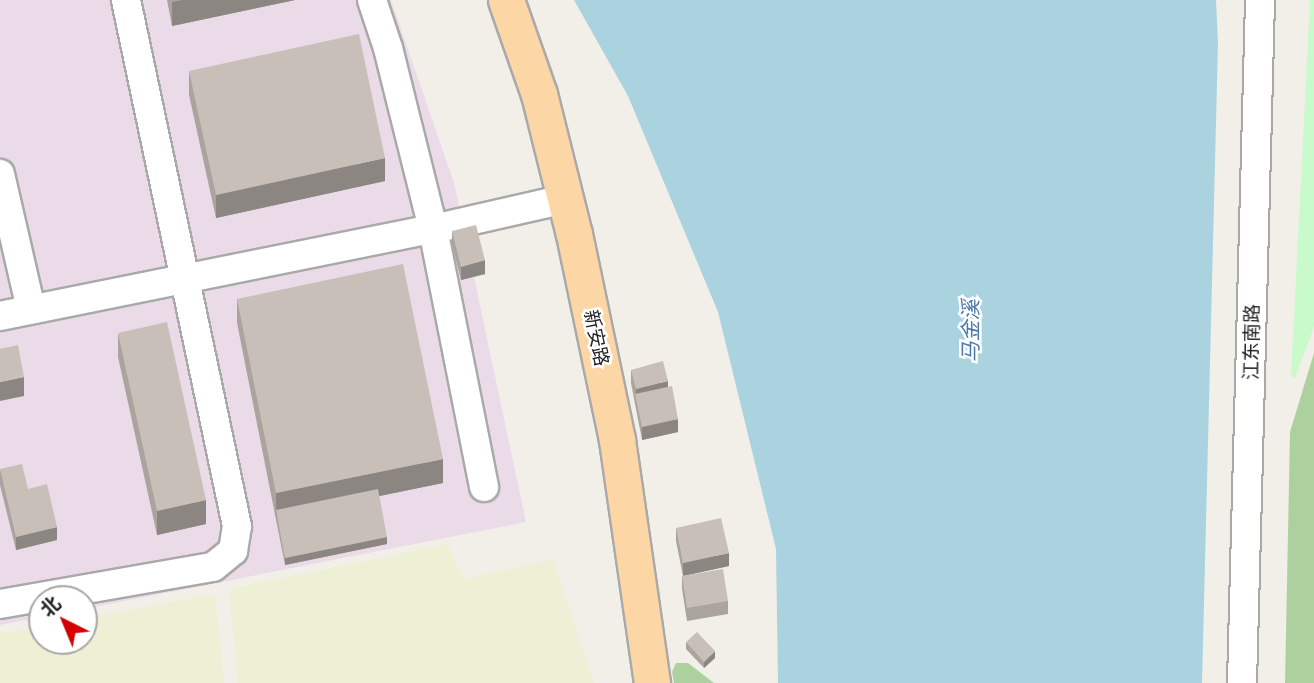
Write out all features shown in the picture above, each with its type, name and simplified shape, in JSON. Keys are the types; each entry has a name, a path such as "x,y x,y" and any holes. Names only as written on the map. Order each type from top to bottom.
{"main road":[{"name":"新安路","path":"506,0 539,94 565,198 617,440 653,683"}],"street":[{"path":"0,604 214,567 233,551 237,526 187,278 126,0"},
{"path":"372,0 388,48 433,229 484,487"},
{"name":"江东南路","path":"1242,683 1260,0"},
{"path":"0,174 31,309"},
{"path":"0,316 433,229 565,198"}],"shaded area":[{"path":"0,0 391,0 454,183 526,522 98,606 98,585 28,585 28,620 0,625"}],"green space":[{"path":"1310,0 1314,0 1314,327 1295,378 1291,376"},
{"path":"1314,353 1314,683 1285,683 1290,432"},
{"path":"448,544 464,579 553,559 594,683 238,683 229,589"},
{"path":"215,594 224,683 0,683 0,633 28,628 28,655 98,655 98,615"},
{"path":"676,663 688,663 714,683 674,683 672,672"}],"water":[{"name":"马金溪","path":"574,0 1216,0 1218,43 1202,683 778,683 776,549 718,312 628,96"}],"building":[{"path":"359,34 385,158 216,195 189,71"},
{"path":"476,225 485,260 461,267 452,231"},
{"path":"403,264 443,459 276,493 237,299"},
{"path":"167,322 206,500 157,511 118,333"},
{"path":"18,345 24,377 0,382 0,349"},
{"path":"663,361 668,381 636,389 631,370"},
{"path":"672,386 678,419 642,427 635,394"},
{"path":"22,464 28,489 47,484 57,527 16,537 0,469"},
{"path":"378,489 387,537 285,558 276,510"},
{"path":"721,518 729,553 683,563 676,528"},
{"path":"723,569 728,601 687,608 682,576"},
{"path":"697,632 715,651 704,662 686,642"}]}
